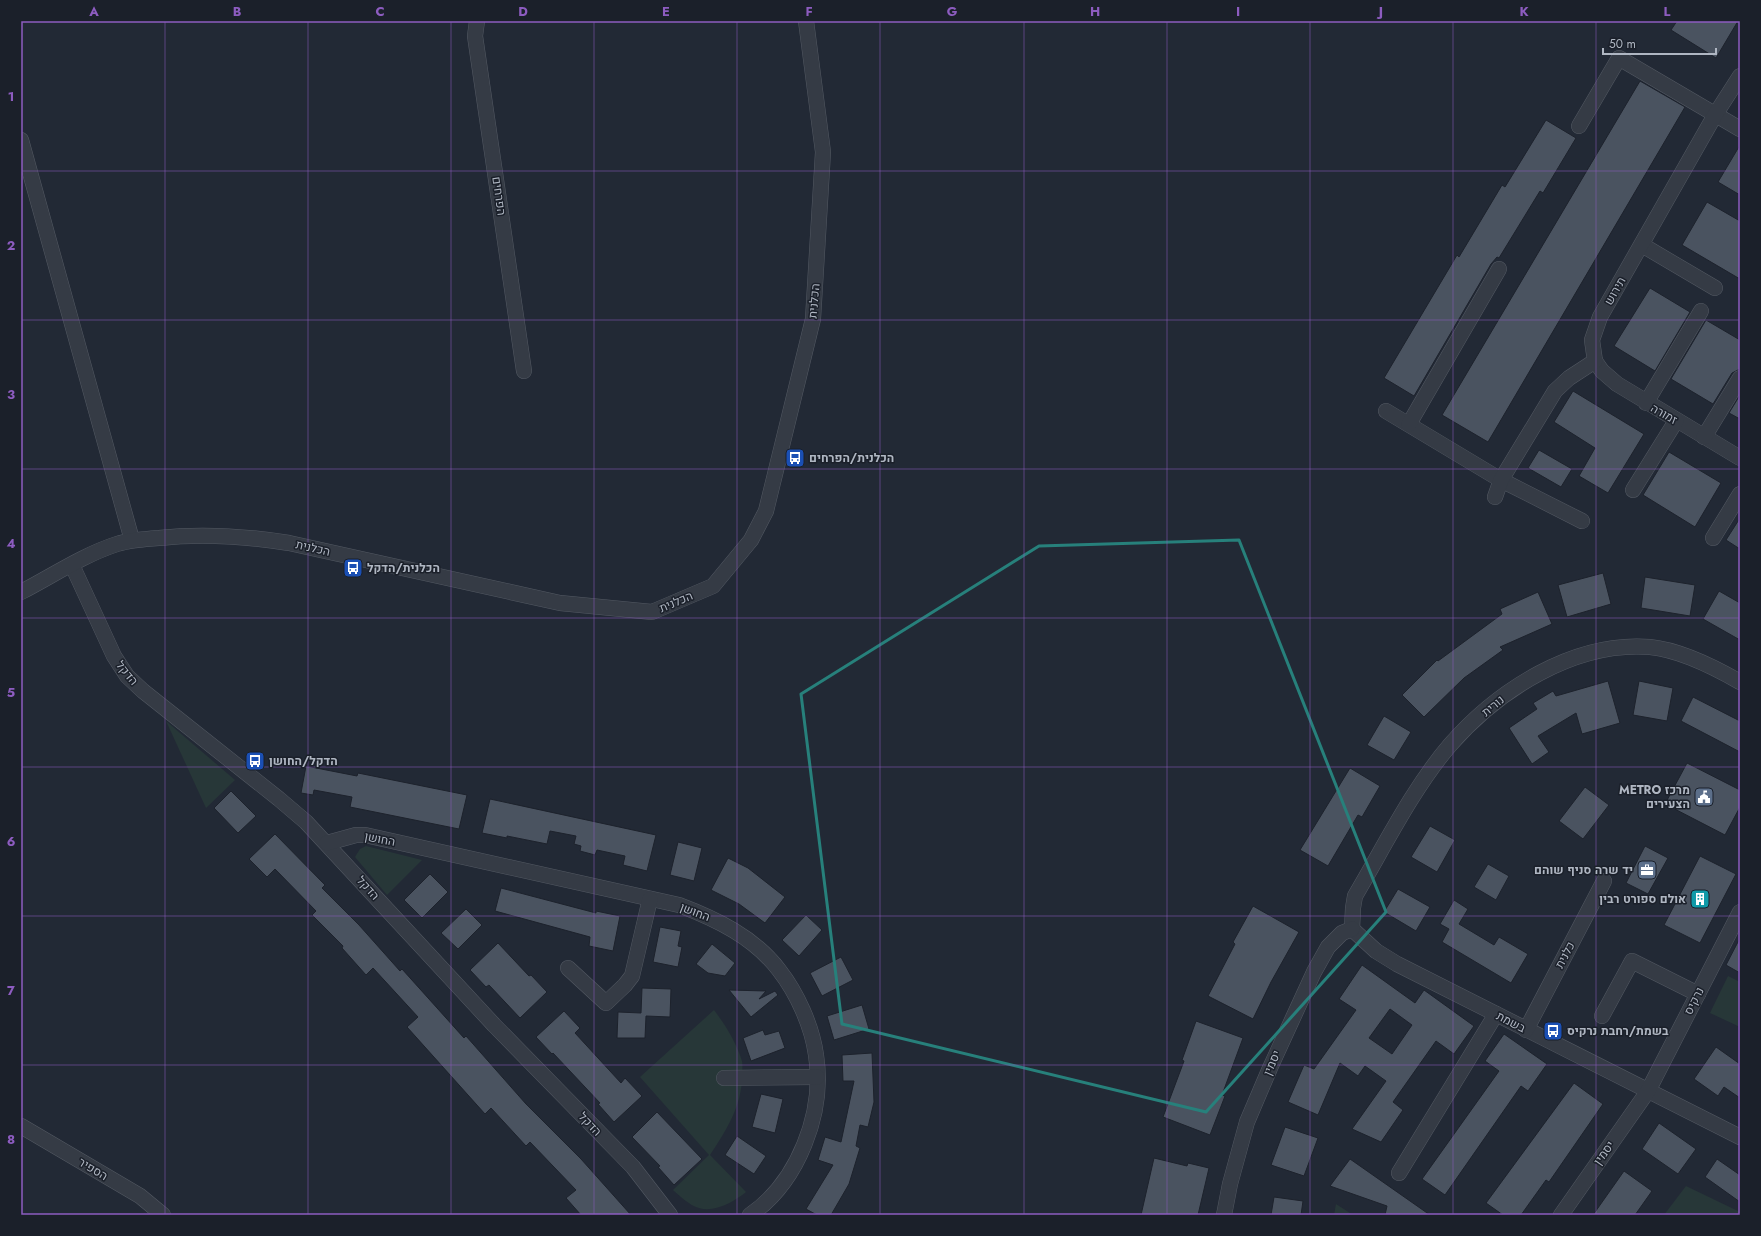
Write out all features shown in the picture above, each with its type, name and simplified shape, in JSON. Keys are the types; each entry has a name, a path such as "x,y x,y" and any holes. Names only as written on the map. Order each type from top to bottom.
{"street":[{"name":"הפרחים","path":"477,21 475,36 524,371"},
{"name":"הכלנית","path":"21,592 95,553 132,540 202,535 251,537 289,543 560,603 652,612 714,586 751,540 766,511 813,319 823,152 806,21"},
{"path":"1580,126 1619,58 1740,129"},
{"name":"תירוש","path":"1595,361 1592,340 1594,330 1600,317 1740,76"},
{"path":"21,140 132,540"},
{"path":"1642,245 1715,288"},
{"path":"1409,424 1499,269"},
{"path":"1646,403 1701,311"},
{"path":"1495,497 1500,480 1555,391 1569,378 1595,361"},
{"name":"זמורה","path":"1595,361 1609,378 1646,403 1740,458"},
{"path":"1704,436 1740,378"},
{"path":"1386,411 1500,480 1582,521"},
{"path":"1633,490 1676,421"},
{"path":"1713,538 1740,494"},
{"name":"הדקל","path":"72,565 111,650 128,676 143,691 279,798 327,844 494,1025 633,1167 670,1215"},
{"name":"נורית","path":"1352,929 1353,908 1356,896 1421,785 1450,745 1477,719 1510,692 1545,670 1585,654 1621,648 1651,647 1684,656 1723,672 1740,682"},
{"name":"החושן","path":"327,844 356,835 365,835 679,905 717,921 740,934 761,951 778,969 792,988 811,1035 816,1055 817,1077 814,1110 806,1138 798,1157 787,1177 776,1191 760,1208 750,1215"},
{"name":"כלנית","path":"1526,1030 1604,881"},
{"path":"568,968 606,1003 625,985 632,976 650,899"},
{"name":"נרקיס","path":"1648,1091 1740,912"},
{"name":"בשמת","path":"1352,929 1376,951 1397,964 1740,1137"},
{"name":"יסמין","path":"1224,1215 1230,1184 1247,1122 1270,1068 1314,972 1328,947 1342,933 1352,929"},
{"path":"1602,1016 1632,961 1698,994"},
{"path":"1399,1173 1496,1014"},
{"path":"724,1078 817,1077"},
{"name":"יסמין","path":"1560,1215 1648,1091"},
{"name":"הספיר","path":"21,1126 140,1196 163,1215"}],"highlighted area":[{"path":"1239,540 1386,912 1206,1112 842,1024 801,694 1039,546"}],"shaded area":[{"path":"166,721 235,780 206,808"},
{"path":"366,846 422,860 387,895 355,857 360,849"},
{"path":"1728,976 1740,982 1740,1027 1710,1013"},
{"path":"714,1010 734,1041 740,1054 742,1067 741,1087 736,1108 722,1137 710,1155 746,1192 718,1208 705,1209 692,1205 673,1190 709,1155 640,1077"},
{"path":"1686,1186 1740,1212 1740,1215 1664,1215"},
{"path":"1336,1204 1353,1215 1334,1215"}],"building":[{"path":"1677,21 1738,21 1716,58 1671,30"},
{"path":"1640,81 1685,107 1488,442 1442,415"},
{"path":"1546,120 1576,138 1543,193 1540,191 1499,258 1497,257 1491,264 1414,396 1384,378 1457,255 1459,257 1502,185 1505,187"},
{"path":"1740,145 1740,195 1718,182"},
{"path":"1707,202 1740,221 1740,279 1682,245"},
{"path":"1650,288 1690,312 1655,371 1614,346"},
{"path":"1706,320 1740,340 1740,369 1732,373 1713,404 1671,379"},
{"path":"1573,391 1644,434 1608,493 1579,476 1595,448 1554,422"},
{"path":"1740,395 1740,419 1729,413"},
{"path":"1539,450 1572,469 1561,487 1528,468"},
{"path":"1669,452 1721,483 1695,527 1643,495"},
{"path":"1740,518 1740,549 1726,540"},
{"path":"1603,573 1611,604 1567,617 1558,585"},
{"path":"1645,577 1695,585 1690,616 1641,608"},
{"path":"1719,591 1740,603 1740,640 1703,619"},
{"path":"1538,592 1552,624 1500,647 1503,650 1464,678 1424,717 1402,695 1437,660 1438,661 1502,614 1500,609"},
{"path":"1608,681 1620,723 1582,734 1576,713 1538,736 1549,752 1532,764 1509,728 1537,709 1533,703 1553,691 1556,696"},
{"path":"1639,681 1673,688 1667,721 1633,715"},
{"path":"1693,697 1740,721 1740,752 1681,721"},
{"path":"1384,716 1411,732 1394,760 1367,745"},
{"name":"METRO מרכז הצעירים","path":"1687,763 1740,790 1740,807 1725,835 1665,804"},
{"path":"306,766 357,776 358,773 467,795 459,829 350,807 352,797 314,790 313,795 301,793"},
{"path":"1350,768 1380,786 1362,817 1358,815 1328,866 1300,850"},
{"path":"1585,787 1609,805 1583,839 1559,821"},
{"path":"231,791 256,816 238,833 214,808"},
{"path":"490,799 656,835 647,871 623,865 625,856 597,850 595,855 580,851 581,846 574,844 576,836 550,831 547,844 507,836 507,838 482,833"},
{"path":"1430,826 1455,840 1437,872 1411,857"},
{"path":"275,834 325,885 322,888 359,925 400,971 402,969 464,1038 466,1036 526,1104 581,1159 631,1215 581,1215 566,1198 576,1190 530,1142 526,1146 491,1108 485,1114 407,1027 418,1017 373,968 366,975 342,948 343,946 312,915 316,911 275,869 267,877 249,859"},
{"path":"678,842 702,848 694,881 670,875"},
{"name":"יד שרה סניף שוהם","path":"1645,846 1668,858 1648,894 1626,883"},
{"name":"אולם ספורט רבין","path":"1700,856 1736,874 1700,943 1664,925"},
{"path":"728,858 748,868 785,897 765,923 739,904 711,890"},
{"path":"1488,864 1509,876 1496,900 1474,887"},
{"path":"430,874 448,892 422,918 404,900"},
{"path":"501,888 596,913 596,911 620,916 613,951 589,946 590,937 495,911"},
{"path":"1398,889 1430,907 1416,931 1384,912"},
{"path":"1454,900 1468,909 1459,924 1494,945 1499,937 1528,954 1511,983 1442,942 1449,929 1440,924"},
{"path":"1253,906 1299,932 1271,982 1253,1019 1208,996 1235,944 1233,942"},
{"path":"466,909 482,925 458,949 441,933"},
{"path":"806,915 822,930 799,956 782,940"},
{"path":"660,927 681,931 678,946 682,947 678,967 653,962"},
{"path":"1740,938 1740,973 1726,965"},
{"path":"498,943 529,976 531,975 547,992 520,1018 489,985 486,987 470,970"},
{"path":"712,944 735,963 725,976 708,973 696,964"},
{"path":"841,957 853,980 822,996 810,973"},
{"path":"1362,965 1415,1003 1424,990 1474,1026 1454,1054 1436,1041 1393,1102 1403,1110 1381,1142 1352,1129 1386,1081 1365,1066 1358,1076 1340,1063 1318,1115 1288,1102 1304,1065 1314,1069 1356,1010 1339,999","holes":["1390,1009 1412,1025 1392,1054 1369,1038"]},
{"path":"642,988 671,989 670,1017 646,1016 645,1038 617,1038 618,1012 641,1013"},
{"path":"729,990 766,991 759,999 775,991 778,995 751,1017"},
{"path":"862,1005 869,1029 834,1040 827,1016"},
{"path":"564,1011 580,1028 575,1033 621,1083 625,1078 642,1096 614,1122 598,1104 600,1103 536,1037"},
{"path":"1196,1021 1243,1038 1222,1095 1225,1096 1210,1135 1163,1117 1184,1061 1182,1060"},
{"path":"763,1030 765,1035 779,1031 785,1048 751,1061 743,1038"},
{"path":"1504,1034 1547,1064 1528,1091 1521,1086 1445,1195 1422,1179 1499,1071 1485,1061"},
{"path":"1716,1047 1740,1064 1740,1098 1724,1087 1718,1096 1694,1079"},
{"path":"872,1053 874,1102 868,1127 860,1125 856,1146 860,1148 849,1184 831,1215 817,1215 806,1209 833,1165 818,1160 825,1137 841,1142 854,1081 843,1081 842,1055"},
{"path":"1574,1083 1603,1104 1549,1182 1546,1180 1521,1215 1503,1215 1486,1203"},
{"path":"761,1094 783,1099 775,1133 752,1127"},
{"path":"657,1112 702,1159 674,1185 658,1167 660,1166 632,1137"},
{"path":"1659,1123 1696,1149 1678,1174 1642,1149"},
{"path":"1285,1127 1318,1138 1304,1176 1271,1165"},
{"path":"737,1136 766,1156 754,1174 725,1155"},
{"path":"1154,1158 1187,1166 1188,1163 1209,1168 1198,1215 1141,1215"},
{"path":"1350,1159 1430,1215 1385,1215 1387,1206 1330,1186"},
{"path":"1717,1159 1740,1175 1740,1202 1705,1177"},
{"path":"1624,1171 1652,1191 1635,1215 1593,1215"},
{"path":"1274,1197 1303,1201 1301,1215 1271,1215"}],"place":[{"name":"הכלנית/הפרחים","path":"795,458"},
{"name":"הכלנית/הדקל","path":"353,568"},
{"name":"הדקל/החושן","path":"255,761"},
{"name":"METRO מרכז הצעירים","path":"1704,797"},
{"name":"יד שרה סניף שוהם","path":"1647,870"},
{"name":"אולם ספורט רבין","path":"1700,899"},
{"name":"בשמת/רחבת נרקיס","path":"1553,1031"}]}
